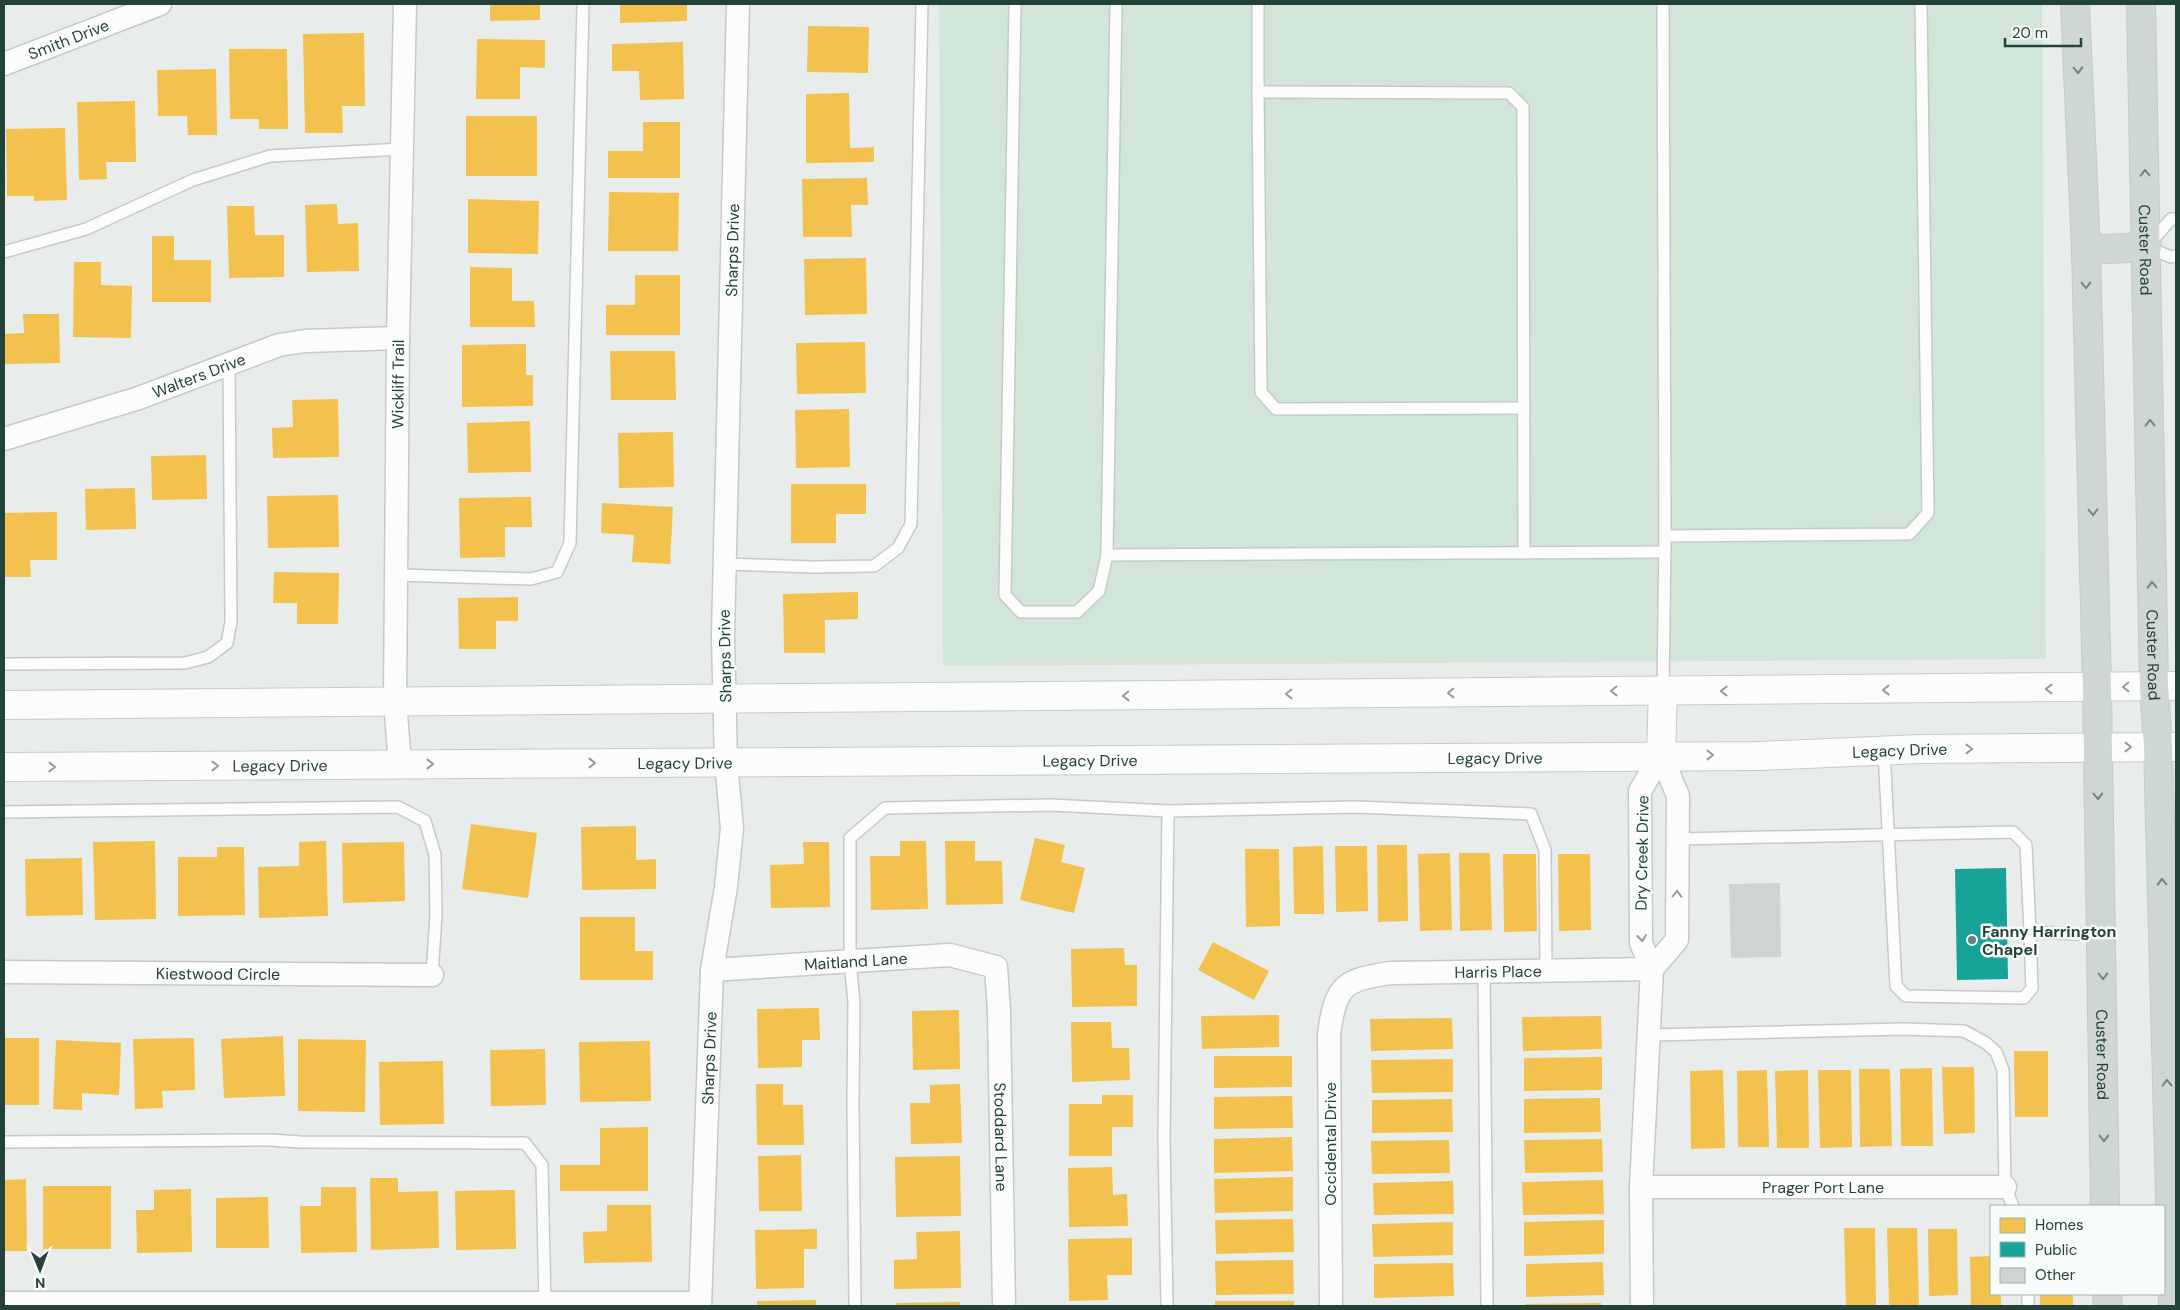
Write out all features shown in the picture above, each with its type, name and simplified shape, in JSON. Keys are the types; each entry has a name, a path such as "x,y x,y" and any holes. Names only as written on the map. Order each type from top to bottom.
{"main road":[{"name":"Custer Road","path":"2075,4 2086,250 2098,688 2097,747 2102,935 2105,1205"},
{"name":"Custer Road","path":"2141,4 2147,247 2167,747 2173,1306"},
{"path":"2086,250 2147,247"},
{"path":"4,705 2165,686"},
{"path":"1661,755 1662,691"},
{"name":"Legacy Drive","path":"4,767 1661,755 1759,756 1884,750 2167,747"}],"street":[{"name":"Smith Drive","path":"4,64 160,4"},
{"name":"Wickliff Trail","path":"400,764 395,702 398,338 405,4"},
{"name":"Sharps Drive","path":"700,1304 712,970 726,886 732,828 726,763 723,635 738,4"},
{"name":"Walters Drive","path":"4,440 139,398 279,345 305,341 398,338"},
{"name":"Dry Creek Drive","path":"1652,969 1677,940 1678,796 1661,755"},
{"name":"Dry Creek Drive","path":"1642,1306 1642,1186 1652,969 1641,942 1640,791 1661,755"},
{"name":"Maitland Lane","path":"712,970 950,955 996,967"},
{"name":"Stoddard Lane","path":"996,967 1004,1306"},
{"name":"Harris Place","path":"1345,986 1367,977 1391,973 1652,969"},
{"name":"Kiestwood Circle","path":"4,972 432,975"},
{"name":"Occidental Drive","path":"1331,1306 1329,1034 1333,1006 1345,986"},
{"name":"Prager Port Lane","path":"1642,1186 2009,1196"},
{"path":"4,1303 700,1304"}],"lane":[{"path":"397,574 531,579 557,572 570,543 583,4"},
{"path":"725,564 813,567 874,566 898,548 911,524 922,4"},
{"path":"1015,4 1005,596 1021,612 1077,612 1099,591 1107,555 1116,4"},
{"path":"1258,4 1261,392 1276,409 1524,408"},
{"path":"1662,691 1665,552 1663,4"},
{"path":"1665,536 1909,534 1928,513 1921,4"},
{"path":"1258,92 1509,93 1522,107 1524,553"},
{"path":"4,252 86,229 193,180 270,156 402,148"},
{"path":"2176,218 2171,219 2147,247 2176,256"},
{"path":"4,664 185,663 208,658 227,643 231,622 229,363"},
{"path":"1107,555 1665,552"},
{"path":"1678,839 1887,834 2013,832 2026,845 2032,988 2024,998 1906,996 1896,986 1887,834 1884,750"},
{"path":"855,1306 852,1103 854,1002 850,961 850,838 885,808 1051,806 1168,811 1356,806 1531,814 1545,850 1546,971"},
{"path":"4,812 398,808 425,822 435,854 436,915 432,975"},
{"path":"1166,1306 1164,1140 1168,811"},
{"path":"2030,932 2102,935"},
{"path":"1484,972 1487,1306"},
{"path":"1650,1035 1903,1029 1964,1031 1986,1043 1996,1052 2003,1070 2009,1196"},
{"path":"4,1142 270,1140 300,1142 526,1143 542,1165 545,1304"}],"green space":[{"path":"939,4 2042,4 2046,659 943,666"}],"building: Homes":[{"path":"490,4 540,4 540,20 490,21"},
{"path":"620,4 687,4 687,21 620,23"},
{"path":"808,26 869,27 868,73 807,72"},
{"path":"364,33 365,106 342,106 343,133 305,133 303,34"},
{"path":"477,39 545,40 545,68 520,67 520,99 476,99"},
{"path":"683,42 684,99 640,100 639,71 612,71 612,44"},
{"path":"229,49 287,49 288,129 259,129 259,119 230,119"},
{"path":"216,69 217,135 188,135 187,116 158,116 157,70"},
{"path":"849,93 850,148 874,147 874,162 806,163 806,94"},
{"path":"135,101 136,162 106,162 107,179 79,180 77,102"},
{"path":"466,116 537,116 537,176 466,176"},
{"path":"643,122 680,122 680,178 608,178 608,151 643,151"},
{"path":"65,128 67,200 34,201 34,196 7,196 6,129"},
{"path":"867,178 868,205 851,205 852,237 803,237 802,179"},
{"path":"609,192 679,193 678,251 608,251"},
{"path":"468,199 539,201 538,254 468,253"},
{"path":"337,204 338,224 358,223 359,271 307,272 305,205"},
{"path":"227,206 254,206 255,235 284,235 284,277 229,278"},
{"path":"152,236 174,236 174,260 211,260 211,302 152,302"},
{"path":"866,258 867,314 805,315 804,259"},
{"path":"74,262 101,262 101,285 132,286 131,338 73,337"},
{"path":"470,267 512,268 512,301 534,301 535,327 470,327"},
{"path":"635,275 680,275 680,335 606,335 606,305 635,305"},
{"path":"23,314 59,314 60,363 4,364 4,334 24,333"},
{"path":"865,342 866,393 797,394 796,343"},
{"path":"526,344 526,375 533,375 533,406 462,407 462,345"},
{"path":"610,351 675,351 676,400 611,400"},
{"path":"338,399 339,457 273,458 272,428 293,427 292,400"},
{"path":"849,409 850,467 796,468 795,410"},
{"path":"530,421 531,472 468,473 467,423"},
{"path":"673,432 674,487 619,488 618,433"},
{"path":"206,455 207,499 152,500 151,456"},
{"path":"791,484 866,484 866,514 836,514 836,543 791,543"},
{"path":"135,488 136,529 86,530 85,489"},
{"path":"338,495 339,547 268,548 267,496"},
{"path":"531,497 532,527 505,527 505,557 460,558 459,498"},
{"path":"602,503 673,507 670,564 632,562 634,535 601,533"},
{"path":"57,512 57,560 30,560 31,577 4,577 4,513"},
{"path":"274,572 339,573 338,624 297,624 297,603 273,603"},
{"path":"858,592 858,619 825,620 825,653 784,653 783,594"},
{"path":"518,597 518,621 496,621 496,649 459,649 458,598"},
{"path":"471,824 537,833 528,898 462,889"},
{"path":"636,826 636,860 656,859 656,889 582,890 581,827"},
{"path":"1035,838 1065,845 1061,862 1085,868 1074,913 1020,900"},
{"path":"155,841 156,919 95,920 93,842"},
{"path":"326,841 328,916 259,918 258,867 299,866 299,842"},
{"path":"900,841 926,841 928,909 871,910 870,856 900,856"},
{"path":"945,841 975,841 975,861 1002,861 1003,904 946,905"},
{"path":"404,842 405,901 343,903 342,843"},
{"path":"803,842 829,842 830,907 771,908 770,865 804,864"},
{"path":"1377,845 1407,845 1408,921 1378,922"},
{"path":"1323,846 1324,914 1294,914 1293,847"},
{"path":"1335,846 1367,846 1368,911 1336,912"},
{"path":"217,847 244,847 245,915 178,916 178,857 217,857"},
{"path":"1245,849 1279,849 1280,926 1246,927"},
{"path":"1450,853 1452,930 1420,931 1418,854"},
{"path":"1459,853 1490,853 1492,930 1460,931"},
{"path":"1503,854 1536,854 1537,931 1504,932"},
{"path":"1558,854 1590,854 1591,930 1559,931"},
{"path":"82,858 83,915 26,916 25,859"},
{"path":"580,917 635,917 635,951 653,951 653,980 580,980"},
{"path":"1213,942 1269,971 1254,1000 1198,970"},
{"path":"1124,948 1125,965 1137,965 1137,1006 1072,1007 1071,949"},
{"path":"819,1008 820,1040 802,1040 802,1067 758,1068 757,1009"},
{"path":"959,1010 960,1069 913,1070 912,1011"},
{"path":"1279,1015 1279,1047 1202,1049 1201,1016"},
{"path":"1601,1016 1602,1049 1523,1051 1522,1017"},
{"path":"1452,1018 1453,1049 1371,1051 1370,1019"},
{"path":"1071,1022 1111,1022 1112,1048 1129,1048 1130,1080 1072,1082"},
{"path":"283,1036 285,1096 224,1098 221,1039"},
{"path":"4,1038 39,1038 39,1105 4,1105"},
{"path":"194,1038 195,1090 162,1091 163,1108 135,1109 133,1039"},
{"path":"298,1039 366,1040 365,1112 298,1111"},
{"path":"56,1040 121,1043 119,1095 82,1093 82,1110 53,1109"},
{"path":"650,1041 651,1101 580,1102 579,1042"},
{"path":"545,1049 546,1105 491,1106 490,1050"},
{"path":"2014,1051 2048,1051 2048,1117 2015,1117"},
{"path":"1214,1056 1292,1056 1292,1087 1214,1088"},
{"path":"1602,1057 1602,1090 1524,1091 1524,1058"},
{"path":"1453,1059 1453,1092 1372,1093 1371,1060"},
{"path":"443,1061 444,1124 380,1125 379,1062"},
{"path":"1942,1067 1974,1067 1975,1133 1944,1134"},
{"path":"1932,1068 1933,1146 1901,1146 1900,1069"},
{"path":"1859,1069 1890,1069 1892,1146 1860,1147"},
{"path":"1723,1070 1725,1148 1691,1149 1690,1071"},
{"path":"1767,1070 1769,1147 1738,1147 1737,1071"},
{"path":"1808,1070 1809,1148 1777,1148 1775,1071"},
{"path":"1818,1070 1851,1070 1852,1147 1820,1148"},
{"path":"756,1084 783,1084 783,1105 803,1105 804,1145 757,1145"},
{"path":"960,1084 962,1143 911,1144 910,1103 930,1103 930,1085"},
{"path":"1102,1095 1133,1095 1133,1127 1112,1127 1112,1156 1069,1156 1069,1104 1102,1104"},
{"path":"1292,1096 1293,1128 1214,1129 1214,1097"},
{"path":"1600,1098 1601,1132 1524,1133 1524,1099"},
{"path":"1452,1099 1453,1132 1372,1133 1372,1100"},
{"path":"648,1127 648,1191 560,1191 560,1165 600,1165 600,1128"},
{"path":"1292,1137 1293,1171 1214,1173 1214,1139"},
{"path":"1602,1139 1603,1172 1525,1173 1524,1140"},
{"path":"1449,1140 1450,1173 1372,1174 1371,1141"},
{"path":"801,1155 802,1211 759,1211 758,1156"},
{"path":"960,1156 961,1216 896,1217 895,1157"},
{"path":"1112,1167 1113,1195 1127,1194 1128,1226 1069,1227 1068,1168"},
{"path":"1293,1177 1293,1211 1215,1213 1214,1179"},
{"path":"370,1178 398,1178 398,1192 438,1191 439,1248 371,1250"},
{"path":"26,1179 27,1251 4,1251 4,1180"},
{"path":"1603,1180 1604,1214 1523,1215 1522,1182"},
{"path":"1453,1181 1454,1214 1374,1215 1373,1183"},
{"path":"43,1186 111,1186 111,1249 43,1249"},
{"path":"321,1187 356,1187 357,1252 301,1253 300,1206 321,1206"},
{"path":"191,1189 192,1252 137,1253 136,1210 154,1210 154,1190"},
{"path":"515,1190 516,1249 456,1250 455,1191"},
{"path":"268,1197 269,1248 216,1248 216,1198"},
{"path":"607,1205 651,1205 652,1262 584,1263 583,1232 607,1231"},
{"path":"1293,1219 1294,1252 1216,1254 1215,1220"},
{"path":"1604,1220 1604,1254 1524,1256 1524,1222"},
{"path":"1453,1222 1453,1255 1373,1257 1372,1224"},
{"path":"1844,1228 1875,1228 1876,1306 1846,1306"},
{"path":"1887,1228 1917,1228 1919,1306 1889,1306"},
{"path":"817,1229 817,1249 804,1249 804,1288 756,1289 755,1230"},
{"path":"1928,1229 1957,1229 1958,1295 1929,1296"},
{"path":"960,1231 961,1288 894,1289 894,1260 917,1259 916,1232"},
{"path":"1132,1238 1132,1275 1107,1275 1108,1300 1069,1301 1068,1239"},
{"path":"1990,1256 1990,1295 2001,1295 2001,1306 1971,1306 1970,1257"},
{"path":"1293,1260 1294,1294 1216,1295 1215,1261"},
{"path":"1603,1262 1604,1295 1526,1297 1526,1264"},
{"path":"1453,1263 1454,1296 1374,1298 1374,1264"},
{"path":"2040,1295 2073,1295 2073,1306 2040,1306"},
{"path":"816,1300 816,1306 757,1306 757,1301"},
{"path":"1215,1301 1294,1301 1294,1306 1215,1306"},
{"path":"960,1302 960,1306 896,1306 896,1303"},
{"path":"1601,1303 1601,1306 1525,1306 1525,1304"}],"building: Public":[{"path":"2006,868 2008,979 1957,980 1955,869"}],"building: Other":[{"path":"1780,883 1781,957 1731,958 1729,884"}],"place":[{"name":"Fanny Harrington Chapel","path":"1972,940"}]}
